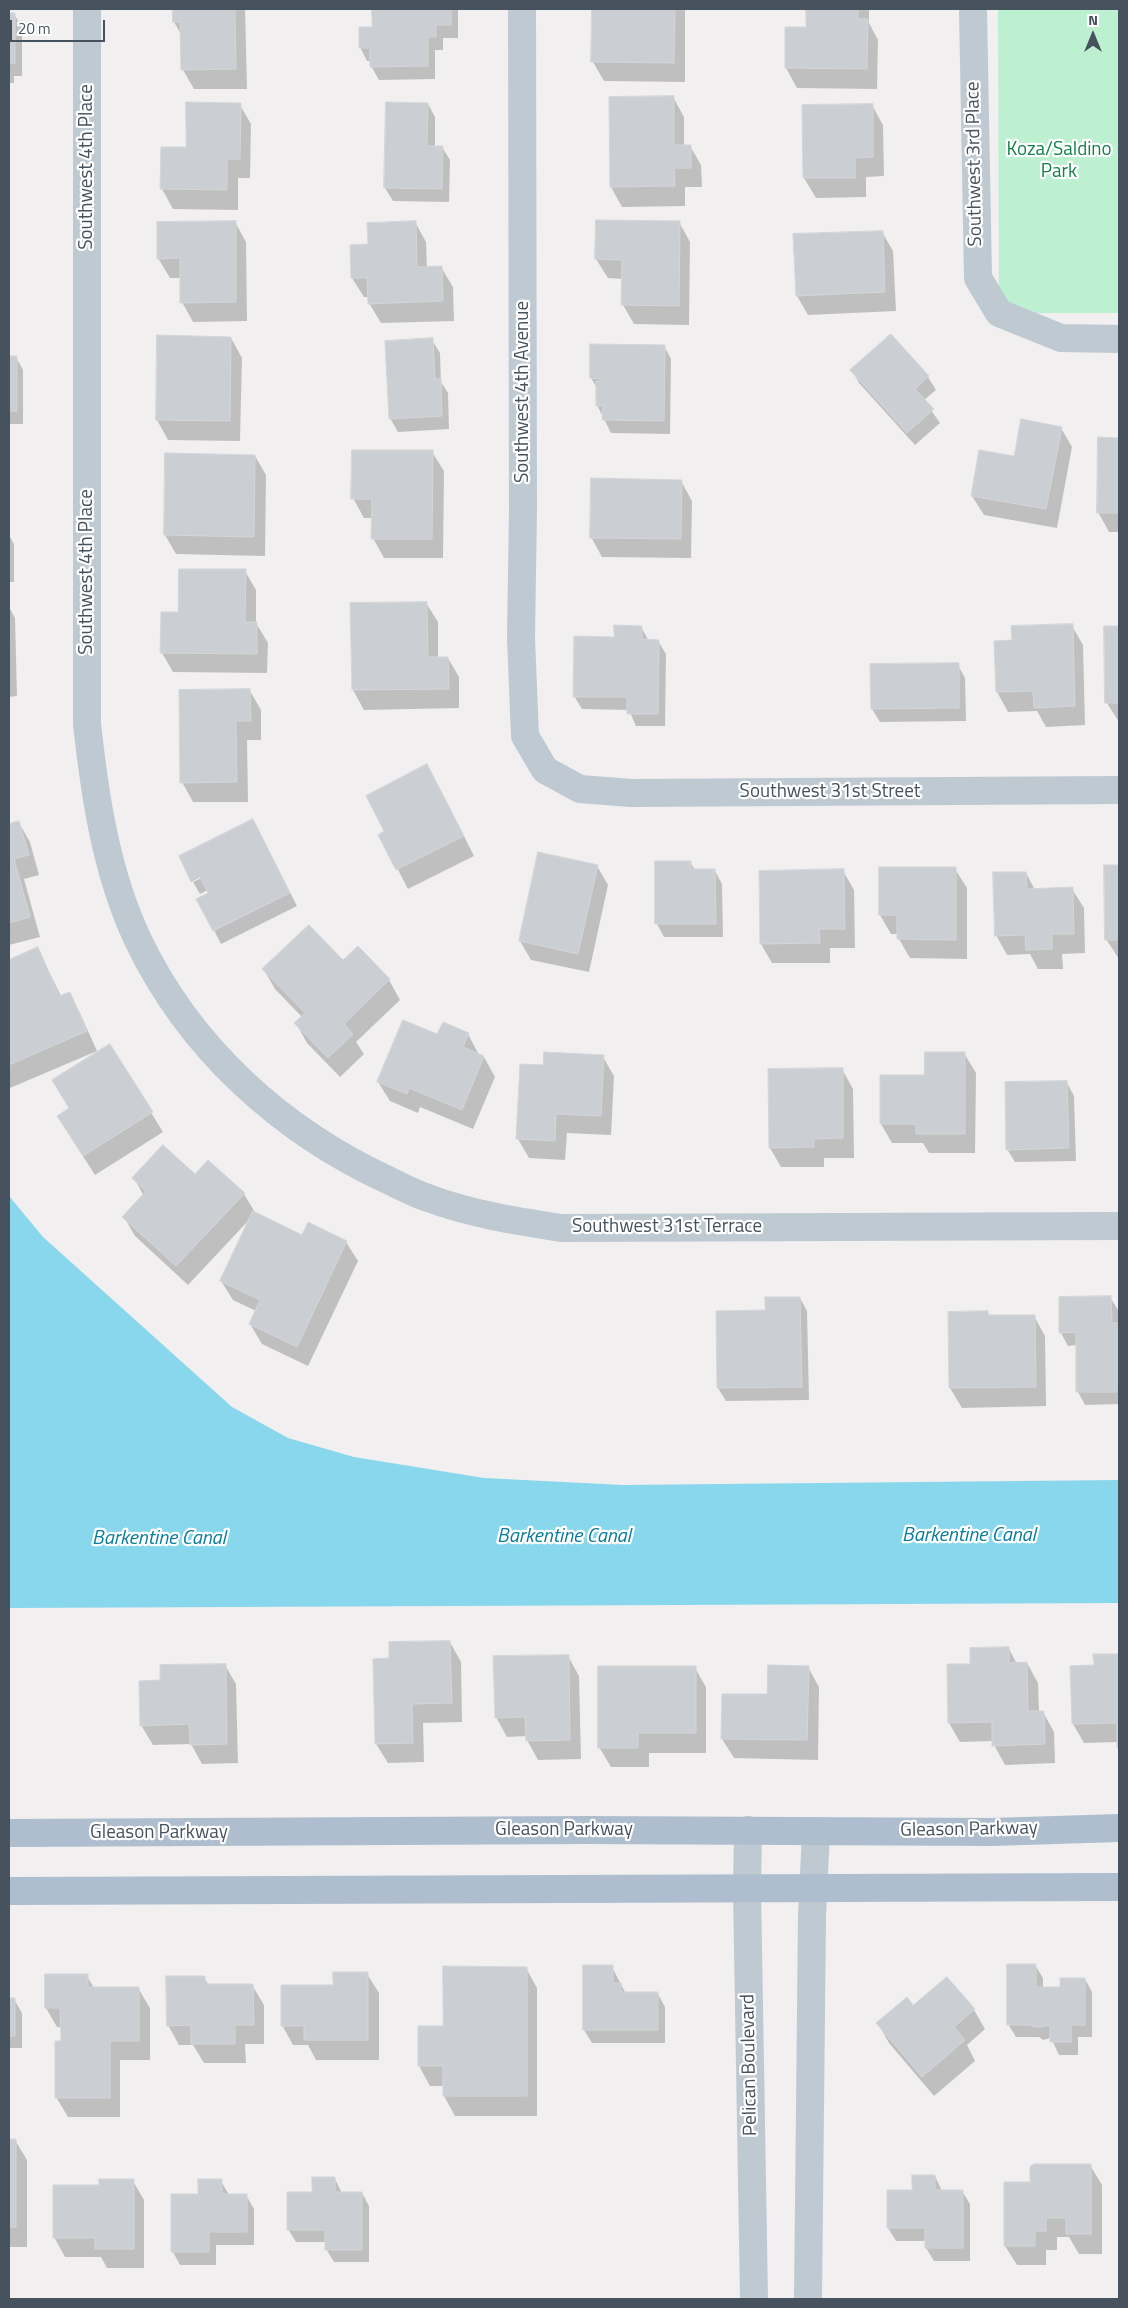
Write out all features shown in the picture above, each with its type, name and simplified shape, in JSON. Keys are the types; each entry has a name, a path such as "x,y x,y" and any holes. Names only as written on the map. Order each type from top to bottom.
{"main road":[{"name":"Gleason Parkway","path":"9,1833 748,1830 992,1832 1119,1828"},
{"path":"9,1891 1119,1887"}],"street":[{"name":"Southwest 4th Place","path":"87,9 87,724 92,778 102,830 116,883 137,938 170,996 209,1049 249,1090"},
{"name":"Southwest 4th Avenue","path":"522,9 523,508 521,638 525,736 545,770"},
{"name":"Southwest 3rd Place","path":"973,9 978,278 999,313 1061,338 1119,339"},
{"name":"Southwest 31st Street","path":"545,770 580,789 631,793 1119,790"},
{"name":"Southwest 31st Terrace","path":"249,1090 307,1136 364,1169 427,1198 493,1218 561,1228 1119,1226"},
{"name":"Pelican Boulevard","path":"748,1830 747,1889 754,2299"},
{"path":"808,2299 812,1887 816,1832"}],"green space":[{"name":"Koza/Saldino Park","path":"998,9 1119,9 1119,313 999,313"}],"water":[{"name":"Barkentine Canal","path":"9,1196 43,1237 232,1407 288,1438 354,1457 484,1478 623,1485 1119,1480 1119,1603 9,1608"}],"building":[{"path":"173,9 235,9 236,69 181,70 180,22 173,22"},
{"path":"372,9 451,9 451,25 436,25 436,37 428,37 428,66 370,67 370,48 359,48 359,27 372,27"},
{"path":"592,9 675,9 674,63 591,62"},
{"path":"806,9 858,9 858,19 868,19 867,69 785,68 785,27 806,27"},
{"path":"9,13 15,13 15,63 9,63"},
{"path":"674,96 674,145 691,145 691,168 674,168 675,186 610,187 609,97"},
{"path":"186,102 241,103 240,159 227,159 227,190 160,189 161,147 186,147"},
{"path":"386,102 428,103 427,146 443,146 442,189 384,188"},
{"path":"873,104 873,157 855,158 855,178 803,178 802,105"},
{"path":"596,220 680,221 679,306 621,305 622,260 595,259"},
{"path":"236,221 236,302 180,303 180,258 157,259 157,222"},
{"path":"416,221 417,267 442,266 443,301 368,304 367,278 351,278 350,245 368,244 367,223"},
{"path":"883,231 885,292 796,296 793,234"},
{"path":"891,334 929,376 915,389 934,409 907,433 850,370"},
{"path":"157,335 231,337 230,421 156,420"},
{"path":"433,338 435,379 441,379 442,416 389,419 385,341"},
{"path":"590,344 665,345 664,421 602,420 603,406 596,406 596,381 602,381 602,379 590,378"},
{"path":"9,356 17,356 17,411 9,411"},
{"path":"1021,419 1062,427 1046,509 971,496 979,450 1014,456"},
{"path":"1098,437 1119,438 1119,513 1097,513"},
{"path":"352,450 433,450 432,539 371,539 372,499 351,499"},
{"path":"165,453 255,455 254,537 164,535"},
{"path":"591,478 682,480 681,539 590,538"},
{"path":"179,569 246,569 245,622 257,622 257,654 160,653 161,612 178,612"},
{"path":"427,602 428,657 448,657 449,689 352,690 350,603"},
{"path":"1073,624 1075,706 1034,708 1033,691 996,692 994,641 1012,640 1011,626"},
{"path":"614,625 642,626 642,639 659,640 658,714 627,714 627,697 573,697 574,636 614,637"},
{"path":"1104,626 1119,626 1119,703 1105,703"},
{"path":"959,663 959,708 871,709 870,664"},
{"path":"250,689 251,721 236,721 237,782 180,783 179,690"},
{"path":"427,764 464,836 396,870 378,835 384,831 366,796"},
{"path":"253,819 290,893 213,931 196,899 208,893 200,877 191,882 179,856"},
{"path":"19,821 29,855 14,859 30,917 9,923 9,824"},
{"path":"538,852 598,865 578,954 519,941"},
{"path":"655,861 691,861 691,869 715,869 716,924 655,924"},
{"path":"1104,865 1119,865 1119,940 1105,940"},
{"path":"879,867 956,867 956,940 897,939 897,915 879,915"},
{"path":"844,869 845,929 819,929 820,943 760,944 759,871"},
{"path":"993,872 1026,872 1027,889 1073,887 1074,934 1052,934 1052,949 1026,950 1025,935 995,936"},
{"path":"309,925 343,960 358,946 390,979 344,1024 353,1034 328,1058 294,1023 305,1013 262,969"},
{"path":"38,947 59,996 70,992 87,1031 9,1065 9,960"},
{"path":"403,1020 437,1034 443,1022 469,1033 463,1047 484,1056 462,1110 409,1088 407,1094 377,1082"},
{"path":"110,1044 153,1112 83,1156 57,1116 69,1108 52,1080"},
{"path":"544,1052 604,1055 601,1116 556,1114 555,1141 516,1139 520,1064 543,1065"},
{"path":"925,1052 965,1052 965,1134 916,1134 916,1124 880,1124 880,1075 924,1075"},
{"path":"843,1068 843,1138 814,1139 814,1147 769,1148 768,1069"},
{"path":"1067,1081 1069,1148 1006,1150 1005,1082"},
{"path":"163,1145 195,1174 208,1160 245,1193 176,1266 122,1217 146,1191 132,1178"},
{"path":"253,1211 302,1235 308,1222 347,1241 297,1347 249,1324 260,1300 220,1281"},
{"path":"1111,1296 1112,1323 1119,1323 1119,1392 1076,1392 1076,1332 1059,1333 1059,1297"},
{"path":"765,1297 800,1297 802,1387 717,1388 716,1311 765,1310"},
{"path":"988,1311 988,1315 1035,1315 1036,1387 949,1388 948,1312"},
{"path":"450,1641 452,1703 412,1704 413,1743 375,1744 373,1659 389,1658 389,1642"},
{"path":"1009,1647 1009,1663 1027,1662 1028,1711 1044,1711 1045,1744 992,1746 992,1722 948,1723 947,1664 970,1664 970,1648"},
{"path":"1093,1654 1119,1654 1119,1748 1117,1748 1117,1723 1072,1724 1070,1666 1094,1665"},
{"path":"569,1655 570,1740 526,1741 525,1717 495,1718 493,1656"},
{"path":"226,1664 227,1744 190,1745 189,1724 140,1726 139,1681 160,1680 160,1665"},
{"path":"768,1665 809,1666 807,1740 721,1739 722,1694 767,1694"},
{"path":"598,1666 696,1666 696,1733 638,1733 638,1748 598,1748"},
{"path":"1007,1964 1036,1964 1036,1987 1060,1987 1060,1978 1085,1978 1085,2025 1071,2025 1071,2042 1050,2042 1050,2025 1034,2027 1031,2025 1007,2025"},
{"path":"583,1965 613,1965 613,1983 621,1983 621,1992 658,1992 658,2030 583,2030"},
{"path":"443,1966 527,1967 527,2096 443,2096 443,2066 418,2066 418,2026 443,2026"},
{"path":"333,1972 368,1972 368,2040 304,2040 304,2026 281,2026 281,1985 333,1985"},
{"path":"45,1974 88,1974 88,1987 139,1987 139,2041 110,2041 110,2098 55,2098 55,2041 61,2041 60,2008 45,2008"},
{"path":"166,1976 205,1976 205,1984 253,1984 254,2025 235,2025 235,2044 191,2044 191,2025 167,2026"},
{"path":"947,1977 975,2009 954,2027 965,2040 922,2077 876,2023 907,1997 913,2005"},
{"path":"9,1998 15,1998 15,2036 9,2036"},
{"path":"9,2139 16,2139 16,2227 9,2227"},
{"path":"1034,2164 1091,2164 1091,2234 1066,2234 1066,2218 1046,2218 1046,2231 1035,2231 1035,2246 1004,2246 1004,2182 1030,2182 1030,2167"},
{"path":"912,2175 935,2175 935,2190 963,2190 963,2248 925,2248 925,2228 887,2228 887,2190 912,2190"},
{"path":"312,2177 335,2177 335,2192 362,2192 362,2250 325,2250 325,2230 287,2230 287,2192 312,2192"},
{"path":"99,2179 134,2179 134,2249 95,2249 95,2238 53,2238 53,2185 99,2185"},
{"path":"198,2179 222,2179 222,2194 247,2194 247,2232 209,2232 209,2252 171,2252 171,2194 198,2194"}]}
